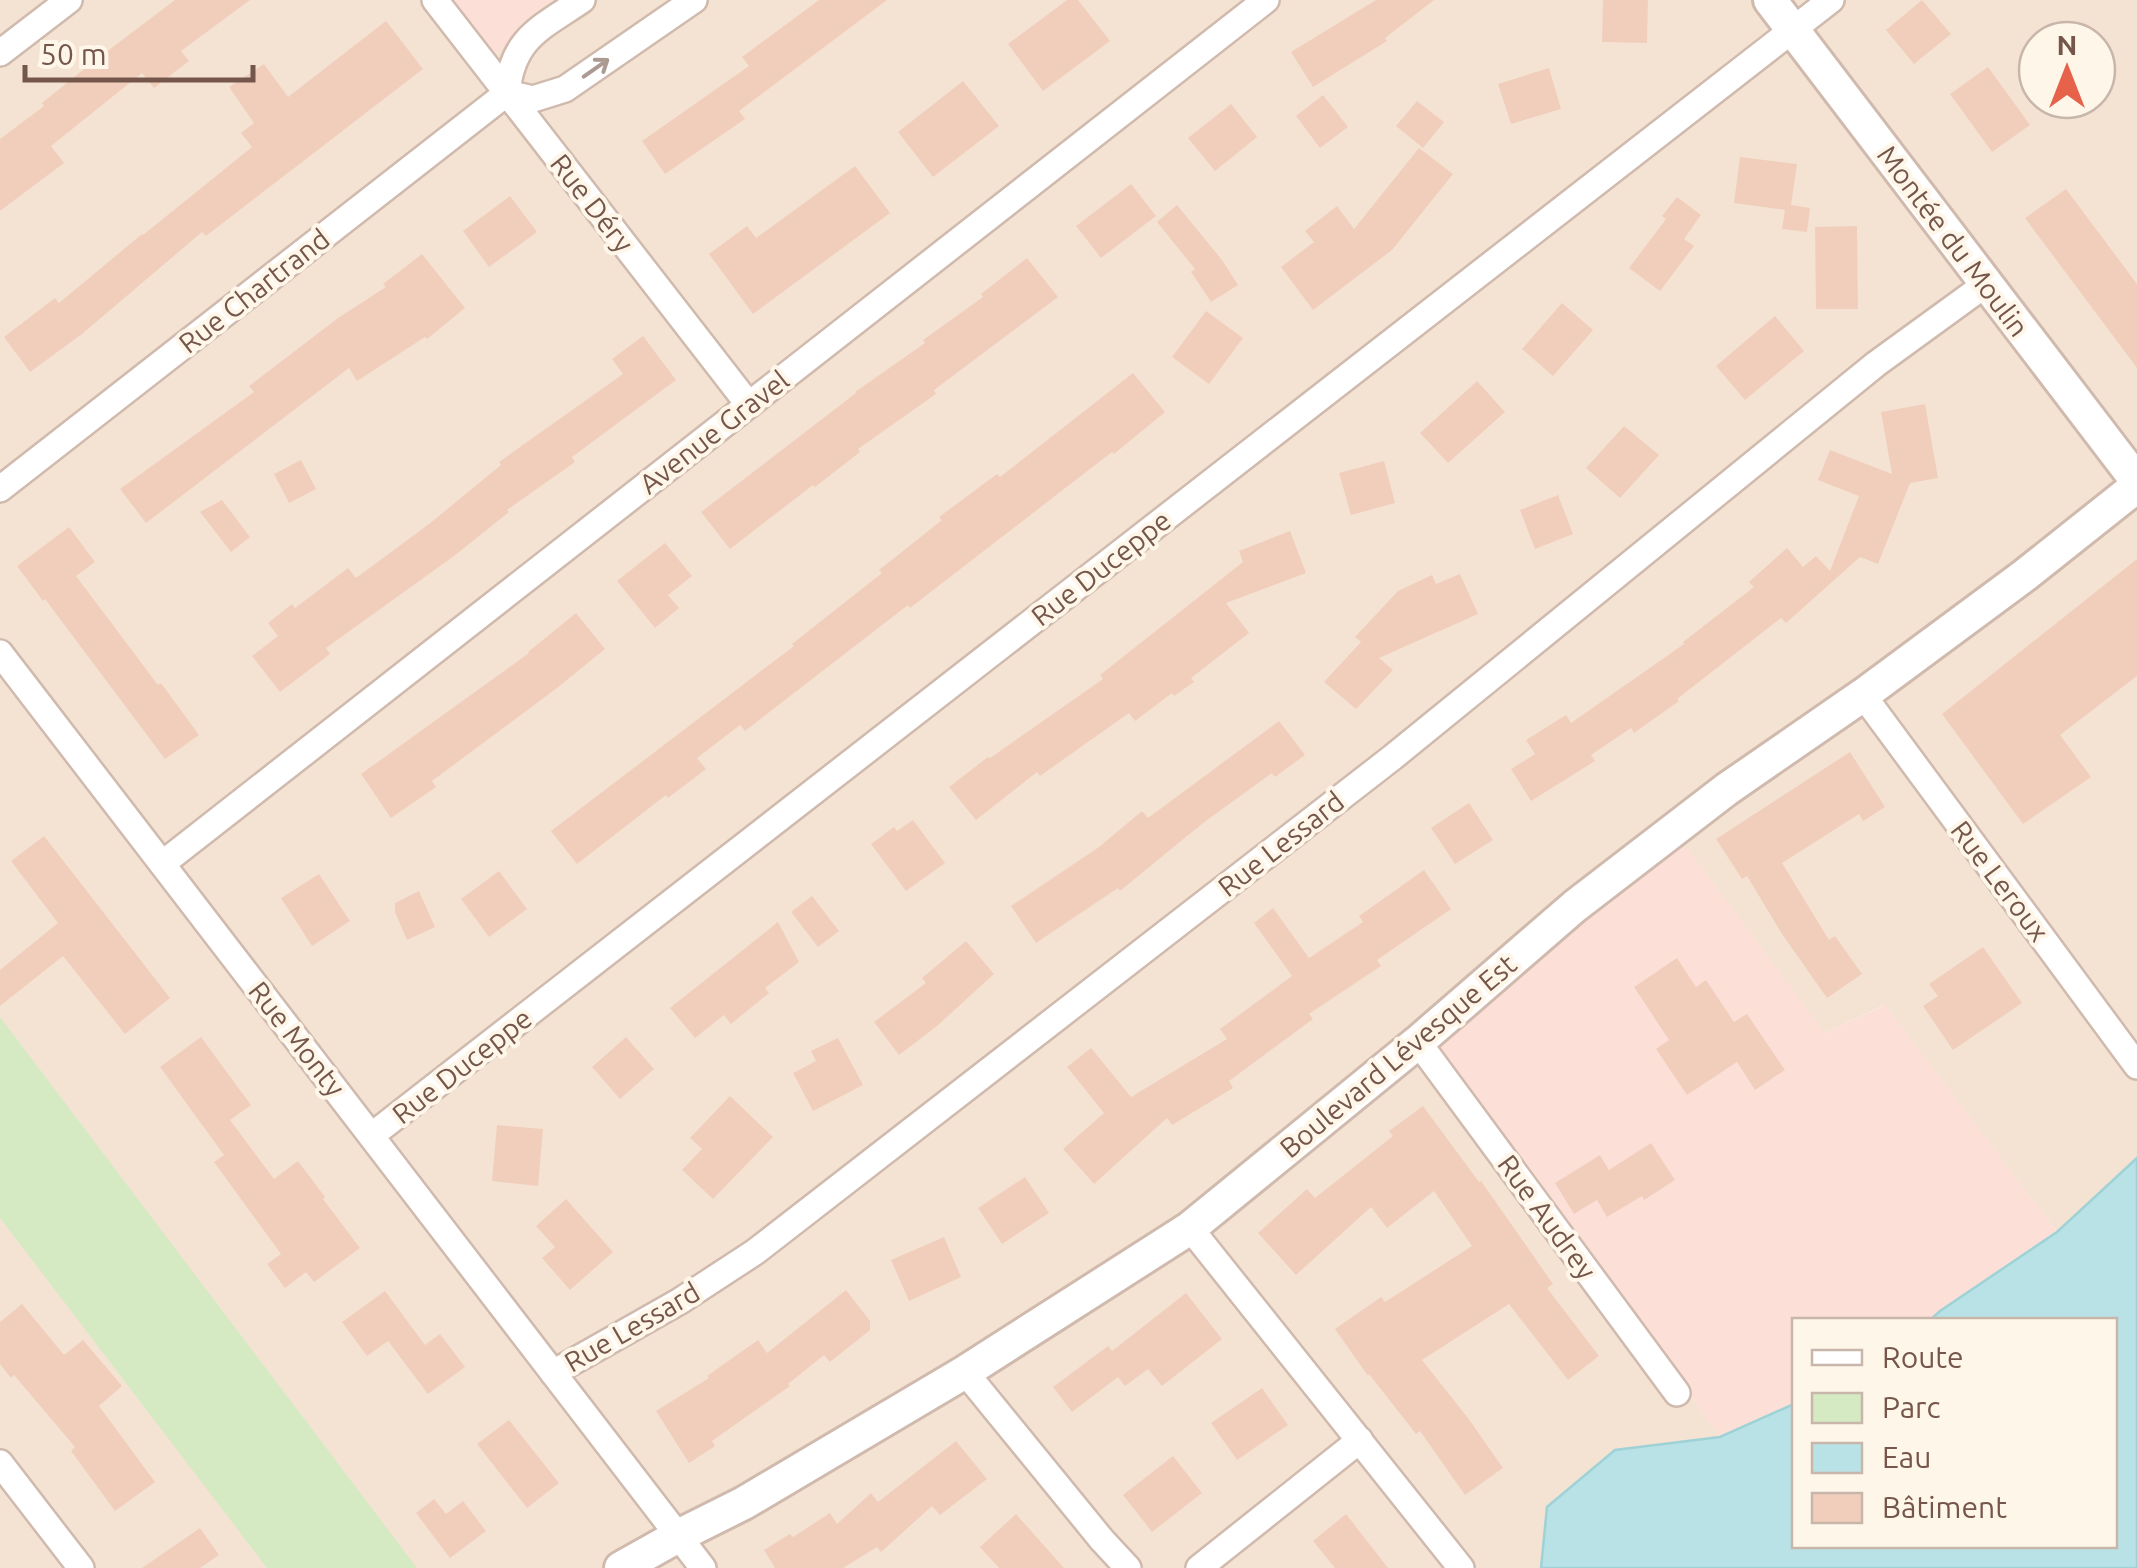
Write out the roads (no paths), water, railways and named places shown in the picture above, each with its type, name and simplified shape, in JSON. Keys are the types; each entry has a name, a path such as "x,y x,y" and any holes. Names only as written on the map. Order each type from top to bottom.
{"street":[{"path":"0,53 69,0"},
{"name":"Rue Déry","path":"435,0 749,405"},
{"path":"582,0 532,34 518,50 509,71 507,93 533,99 566,89 694,0"},
{"name":"Avenue Gravel","path":"162,864 1266,0"},
{"name":"Montée du Moulin","path":"1770,0 2137,484"},
{"name":"Rue Duceppe","path":"371,1136 1831,0"},
{"name":"Rue Chartrand","path":"0,490 507,93"},
{"name":"Rue Lessard","path":"553,1373 680,1301 754,1252 1393,756 1876,364 1986,284"},
{"name":"Boulevard Lévesque Est","path":"621,1568 744,1503 965,1372 1190,1228 1590,895 1727,790 2025,575 2137,484"},
{"name":"Rue Monty","path":"0,654 703,1568"},
{"name":"Rue Leroux","path":"1863,695 2137,1066"},
{"name":"Rue Audrey","path":"1418,1042 1677,1393"},
{"path":"1190,1228 1461,1568"},
{"path":"965,1372 1128,1568"},
{"path":"1200,1568 1360,1440"},
{"path":"0,1463 81,1568"}],"water":[{"path":"2137,1158 2137,1568 1541,1568 1547,1507 1615,1450 1720,1437 1792,1405 1792,1548 2117,1548 2117,1318 1932,1318 2057,1232"}]}
